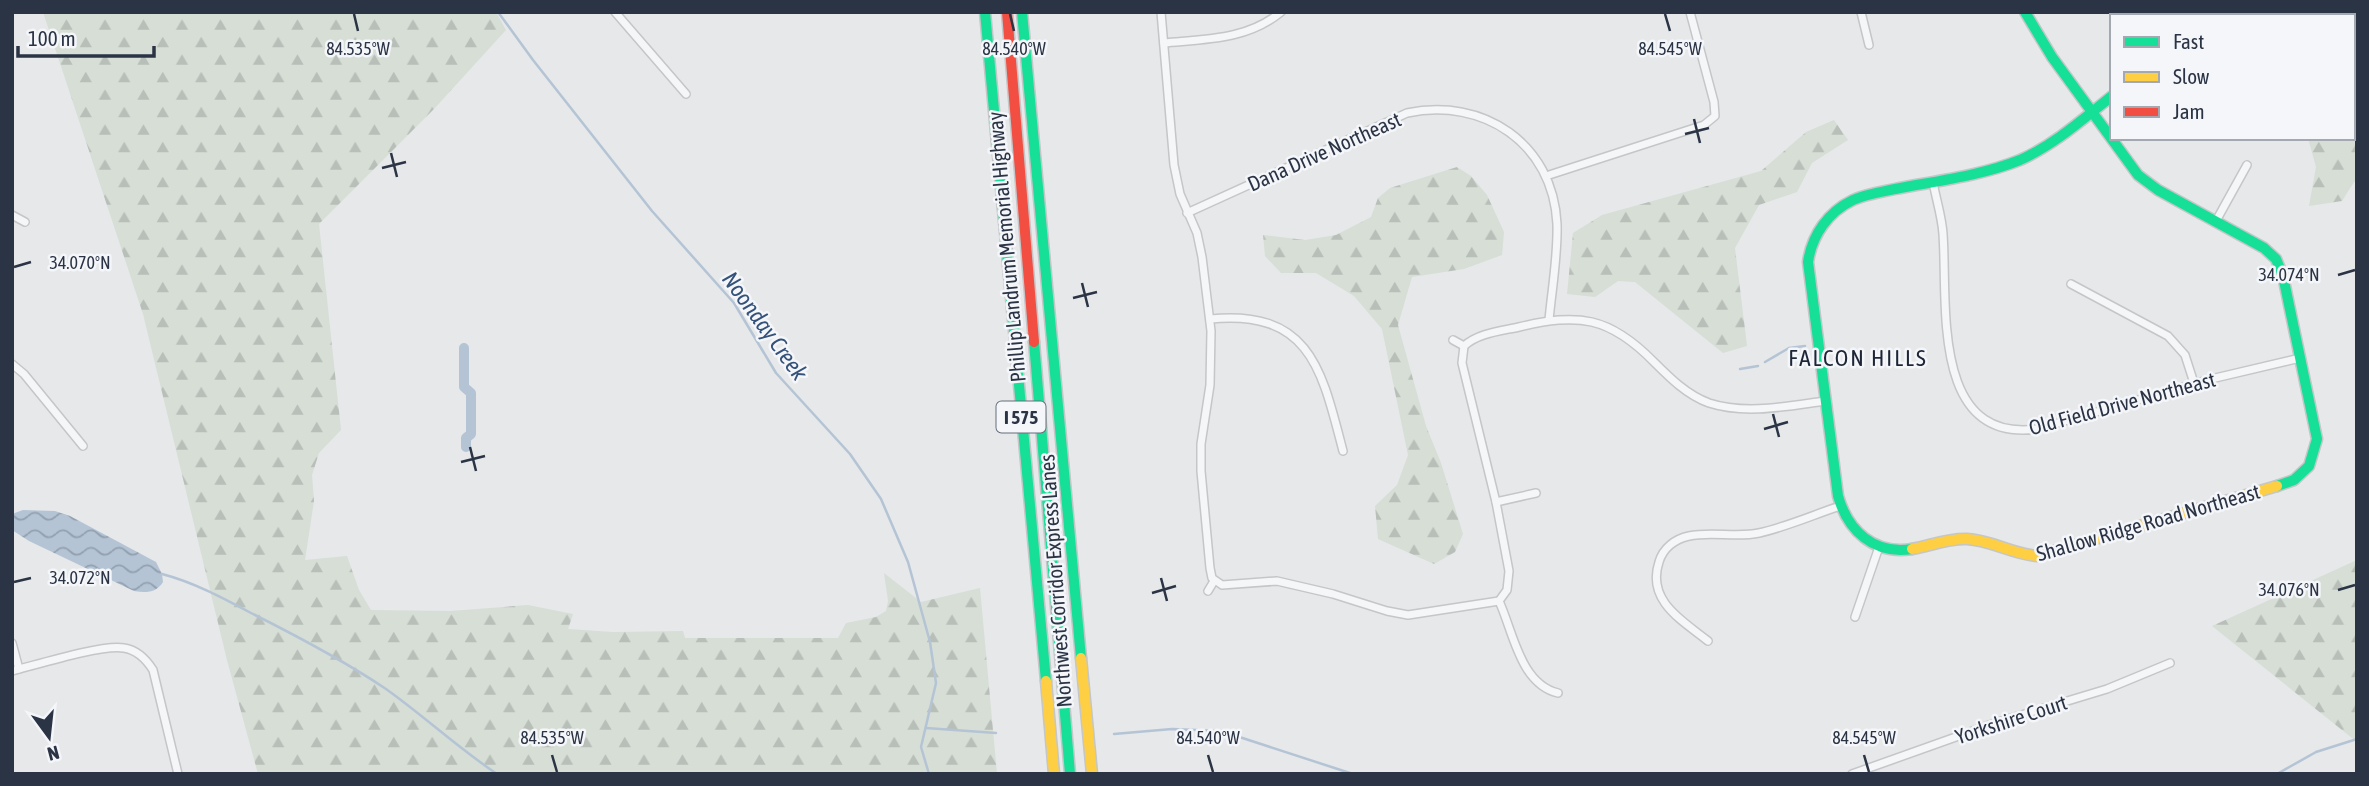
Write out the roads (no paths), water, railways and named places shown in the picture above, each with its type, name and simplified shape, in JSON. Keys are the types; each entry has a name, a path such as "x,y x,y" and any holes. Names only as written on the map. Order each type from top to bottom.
{"main road":[{"name":"Phillip Landrum Memorial Highway","path":"986,12 1054,774"},
{"name":"Northwest Corridor Express Lanes","path":"1007,12 1035,321 1070,774"},
{"name":"Phillip Landrum Memorial Highway","path":"1022,12 1091,774"},
{"name":"Shallow Ridge Road Northeast","path":"2025,12 2039,38 2110,136"},
{"path":"1879,547 1855,531 1840,506 1808,262 1808,251 1815,235 1834,214 1863,196 1933,182 2018,160 2042,148 2110,97"},
{"name":"Shallow Ridge Road Northeast","path":"1879,547 1901,551 1969,539 2012,554 2036,556 2294,480 2309,466 2317,439 2283,276 2276,259 2263,248 2158,190 2138,174 2113,140"}],"street":[{"path":"615,12 686,94"},
{"path":"1161,12 1174,164 1178,187 1197,233 1210,319 1210,385 1201,444 1201,471 1210,568 1214,581 1222,585 1286,583 1408,615 1499,601 1507,590 1510,578 1496,502 1462,363 1464,346"},
{"path":"1164,43 1243,34 1281,12"},
{"path":"1546,176 1718,119 1690,12"},
{"path":"1861,12 1869,45"},
{"name":"Dana Drive Northeast","path":"1187,213 1407,113 1425,109 1473,113 1497,124 1523,143 1546,176 1557,223 1549,320"},
{"path":"2216,221 2247,165"},
{"name":"Old Field Drive Northeast","path":"1933,182 1943,230 1950,357 1967,403 1979,415 1996,425 2014,430 2037,429 2194,383 2300,358"},
{"path":"12,215 25,222"},
{"path":"2071,284 2175,342 2185,355 2194,383"},
{"path":"1210,319 1239,318 1270,324 1291,334 1301,343 1319,368 1326,384 1343,451"},
{"path":"1464,346 1478,337 1549,320 1578,319 1608,327 1635,344 1677,384 1709,403 1732,408 1757,409 1825,401"},
{"path":"1453,340 1464,346"},
{"path":"12,364 24,374 83,446"},
{"path":"1496,502 1536,493"},
{"path":"1708,641 1667,607 1658,591 1656,570 1660,558 1671,544 1690,536 1757,534 1840,506"},
{"path":"1855,617 1879,547"},
{"path":"1208,590 1214,581"},
{"path":"1499,601 1532,676 1549,691 1558,693"},
{"path":"12,643 15,670 113,648 124,648 142,656 153,670 178,774"},
{"name":"Yorkshire Court","path":"1852,774 1998,722 2107,689 2170,663"}],"water":[{"path":"23,510 55,511 70,516 156,562 163,582 150,591 134,591 29,541 12,530 12,514"}],"waterway":[{"name":"Noonday Creek","path":"498,12 652,211 734,303 776,373 850,454 881,499 908,562 930,642 936,683 921,747 929,774"},
{"path":"1765,362 1789,348 1805,346"},
{"path":"464,348 464,387 471,393 471,434 466,438 466,447"},
{"path":"1740,369 1758,366"},
{"path":"162,574 219,596 353,668 400,699 497,774"},
{"path":"926,728 996,733"},
{"path":"1114,734 1172,729 1221,731 1353,774"},
{"path":"2277,774 2316,752 2357,739"}],"district":[{"name":"FALCON HILLS","path":"1858,358"}]}
